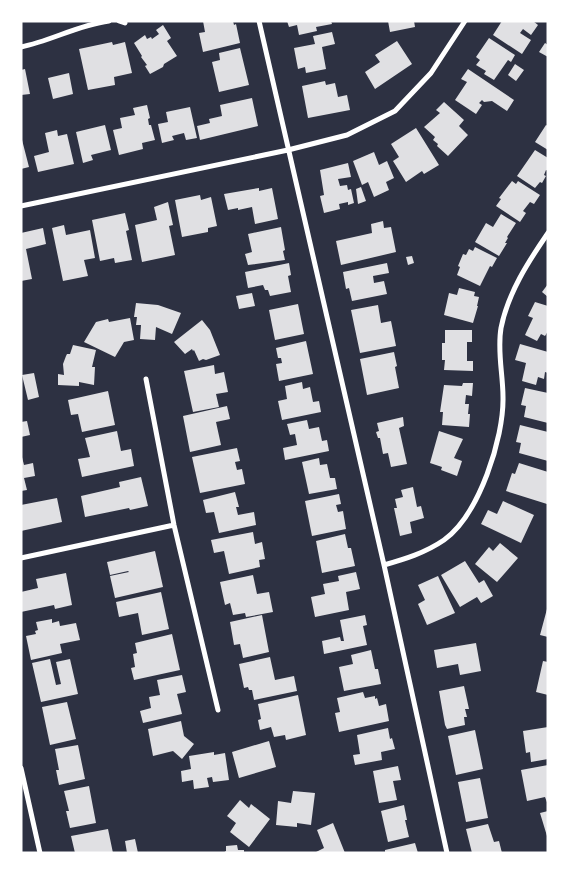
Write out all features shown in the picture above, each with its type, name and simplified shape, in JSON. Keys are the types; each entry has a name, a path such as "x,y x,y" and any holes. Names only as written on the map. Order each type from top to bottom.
{"street":[{"path":"21,47 39,43 90,23 109,21"},
{"path":"259,21 384,565 447,853"},
{"path":"21,206 288,150 347,135 395,111 431,73 464,22"},
{"path":"384,565 415,556 445,540 466,516 482,489 502,423 501,329 507,308 525,267 548,233"},
{"path":"146,379 174,525 218,710"},
{"path":"21,558 174,525"},
{"path":"21,768 40,853"}],"building":[{"path":"203,21 233,21 234,25 236,24 240,43 203,52 199,33 205,32"},
{"path":"287,21 331,21 332,24 316,27 317,31 299,35 297,25 289,27"},
{"path":"388,21 414,21 415,27 390,32"},
{"path":"502,21 533,21 538,25 531,35 523,29 520,33 531,40 522,54 493,35"},
{"path":"163,25 171,38 167,41 177,56 150,74 134,43 145,35 147,39 151,37 152,39 159,34 156,30"},
{"path":"332,32 335,44 322,47 326,69 306,73 305,67 298,69 294,48 315,44 313,36"},
{"path":"489,38 515,55 511,62 508,60 494,80 484,74 486,71 476,65 480,60 476,57"},
{"path":"397,41 412,64 375,89 365,72 380,62 375,55"},
{"path":"112,42 113,45 125,42 132,73 114,77 115,85 88,90 79,49"},
{"path":"545,43 548,45 548,57 539,52"},
{"path":"240,48 249,85 219,92 212,62 220,60 219,53"},
{"path":"515,64 524,70 516,81 508,75"},
{"path":"25,69 30,94 21,95 21,70"},
{"path":"468,69 514,100 507,111 492,101 484,102 482,100 479,103 482,105 476,114 455,100 467,82 461,79"},
{"path":"69,73 73,94 53,99 48,78"},
{"path":"325,81 326,85 335,83 338,97 347,95 350,110 308,118 302,86"},
{"path":"252,98 258,126 200,140 197,126 210,123 209,119 222,116 220,105"},
{"path":"444,102 464,120 459,126 468,135 448,156 437,146 438,144 433,140 435,137 424,127 440,113 436,110"},
{"path":"147,105 150,118 148,119 149,125 151,125 155,140 142,143 143,149 119,155 113,130 122,128 120,118 135,115 133,108"},
{"path":"190,107 197,138 186,140 184,133 172,136 174,140 162,143 158,124 168,122 166,112"},
{"path":"105,125 111,150 91,155 93,160 83,163 76,132"},
{"path":"546,125 548,126 548,150 535,142"},
{"path":"416,128 439,165 424,174 422,171 406,182 393,161 399,157 391,144"},
{"path":"57,130 58,136 67,134 74,164 38,172 34,156 49,152 45,133"},
{"path":"21,136 29,167 21,169"},
{"path":"535,150 548,158 548,171 546,170 544,175 546,176 542,183 540,182 535,188 517,176"},
{"path":"374,152 379,165 387,161 394,178 386,182 389,190 374,197 368,182 362,185 353,161"},
{"path":"348,163 351,177 338,179 340,186 347,185 348,190 351,189 354,203 348,205 348,202 339,204 340,209 324,213 320,196 324,195 320,170"},
{"path":"512,181 516,184 518,181 540,195 534,204 530,202 523,211 526,213 520,222 496,206 501,199 499,198"},
{"path":"361,187 366,201 358,204 356,189"},
{"path":"259,188 259,191 272,188 278,219 255,224 252,207 228,210 224,194"},
{"path":"200,195 201,200 211,197 217,226 208,228 208,232 182,237 175,200"},
{"path":"168,202 173,225 169,226 175,255 142,262 135,225 157,220 154,207"},
{"path":"125,213 129,230 126,231 132,260 115,263 114,258 100,261 92,220"},
{"path":"501,214 516,223 507,237 505,243 507,243 499,256 475,242 486,223 493,227"},
{"path":"383,221 384,228 391,227 396,252 341,265 336,241 372,233 371,224"},
{"path":"64,225 66,235 90,230 95,258 84,260 88,276 63,281 52,228"},
{"path":"281,227 285,260 248,265 245,254 252,252 248,234"},
{"path":"43,228 46,244 26,249 32,279 21,281 21,233"},
{"path":"475,247 497,258 492,267 490,266 480,286 457,275 460,267 458,266 463,254 466,255 469,249 473,251"},
{"path":"412,256 414,263 408,265 406,257"},
{"path":"289,263 291,275 288,276 291,292 270,296 268,290 265,290 263,285 248,288 245,272"},
{"path":"387,263 389,273 373,276 374,283 384,281 387,294 352,301 349,288 346,289 343,272"},
{"path":"548,284 548,297 542,292"},
{"path":"459,288 475,292 474,296 479,297 473,323 444,315 449,293 457,295"},
{"path":"252,293 255,306 239,309 236,296"},
{"path":"535,302 548,306 548,331 545,336 541,334 537,341 525,335 533,318 528,316"},
{"path":"136,303 158,305 181,313 172,334 156,327 155,340 140,339 141,325 136,325 137,317 134,317"},
{"path":"298,304 304,334 275,340 269,310"},
{"path":"378,305 381,323 391,321 396,346 360,353 351,310"},
{"path":"130,318 134,340 124,342 115,357 84,342 96,322 108,319 109,322"},
{"path":"202,320 210,330 220,355 199,361 194,350 192,349 185,354 174,342"},
{"path":"445,330 472,330 472,342 467,342 467,361 473,361 473,371 444,370 445,360 442,360 442,343 445,343"},
{"path":"306,341 313,374 279,381 276,364 282,363 281,358 278,358 276,348"},
{"path":"520,344 548,352 548,373 545,372 544,379 538,377 536,385 522,381 526,363 515,360"},
{"path":"73,345 96,350 92,367 95,367 94,385 79,382 79,386 58,385 58,374 64,375 63,364 67,354 70,354"},
{"path":"394,352 399,388 367,395 360,359"},
{"path":"214,365 215,374 224,372 228,392 216,394 219,407 193,412 184,371"},
{"path":"34,373 39,397 28,400 22,375"},
{"path":"302,382 303,389 310,387 313,402 319,401 321,412 282,420 278,401 287,399 285,386"},
{"path":"463,383 473,383 472,396 466,395 465,404 469,404 469,427 442,425 443,412 440,412 444,385 462,386"},
{"path":"525,388 548,393 548,423 524,417 526,406 521,405"},
{"path":"108,391 115,425 82,432 78,414 71,415 68,400"},
{"path":"227,406 230,419 216,422 221,445 190,452 183,416"},
{"path":"403,417 404,426 399,428 407,464 391,467 388,453 383,454 380,438 378,438 376,432 379,431 377,423"},
{"path":"307,420 309,429 319,427 322,441 327,440 329,451 285,460 283,448 297,445 295,434 290,435 287,424"},
{"path":"27,421 30,435 21,437 21,422"},
{"path":"520,425 548,432 548,461 519,453 521,443 516,442"},
{"path":"117,431 121,451 131,449 134,466 82,477 78,459 90,457 85,438"},
{"path":"439,431 463,439 454,458 462,461 457,476 441,470 442,467 430,463"},
{"path":"237,448 240,461 235,462 237,470 242,469 245,484 200,493 192,457"},
{"path":"21,453 24,465 33,463 35,476 24,478 27,490 21,491"},
{"path":"319,458 320,465 327,464 330,478 335,478 337,489 309,494 302,462"},
{"path":"519,463 548,472 547,504 506,491 512,473 515,474"},
{"path":"141,477 148,506 85,517 81,496 120,487 119,482"},
{"path":"413,487 417,507 421,506 424,518 410,522 412,533 400,536 394,508 397,508 395,499 403,497 401,490"},
{"path":"235,492 239,507 236,507 238,515 254,512 256,525 219,533 214,512 206,513 203,500"},
{"path":"339,494 341,504 336,505 338,512 343,511 346,529 312,536 305,501"},
{"path":"57,498 62,522 21,531 21,505"},
{"path":"503,501 534,515 521,543 481,524 488,510 497,514"},
{"path":"253,532 255,544 262,542 265,559 259,560 260,567 229,574 224,551 214,553 211,540"},
{"path":"345,534 348,548 351,548 355,566 322,573 316,541"},
{"path":"500,543 518,558 497,582 475,564 489,547 493,551"},
{"path":"155,551 163,587 115,598 110,576 129,572 110,575 107,562"},
{"path":"465,561 479,583 484,580 493,596 481,603 477,597 460,607 441,575"},
{"path":"356,572 360,589 346,592 349,610 315,617 311,597 325,594 323,584 339,581 338,576"},
{"path":"66,573 72,605 55,609 54,605 21,612 21,592 38,588 36,579"},
{"path":"253,575 257,594 269,592 273,612 246,617 245,613 233,615 230,603 225,605 220,582"},
{"path":"438,576 455,613 427,625 418,604 425,600 418,585"},
{"path":"161,592 169,629 142,635 138,613 119,617 116,602"},
{"path":"548,609 548,637 540,635"},
{"path":"262,615 269,652 243,658 240,644 234,645 230,622"},
{"path":"365,615 367,625 363,626 367,645 324,654 322,641 340,637 341,641 344,641 340,620"},
{"path":"52,619 52,623 59,621 60,626 76,623 80,640 60,644 62,653 31,660 26,636 36,634 35,631 38,630 36,622"},
{"path":"172,634 180,670 134,680 131,668 135,667 133,654 137,653 135,643"},
{"path":"476,643 481,671 460,675 458,664 437,668 434,650"},
{"path":"371,650 375,669 378,669 381,684 344,691 339,667 353,664 351,655"},
{"path":"270,657 275,680 294,676 297,691 254,700 252,690 249,690 248,687 244,688 239,664"},
{"path":"50,659 56,685 61,684 56,662 70,659 78,694 41,702 32,663"},
{"path":"543,661 548,662 548,695 536,692"},
{"path":"182,675 186,692 177,694 182,714 143,723 140,711 151,708 149,697 160,695 157,680"},
{"path":"464,686 469,709 465,709 467,717 464,717 465,725 447,729 439,691"},
{"path":"363,692 365,698 375,696 379,706 386,704 389,721 339,732 335,713 340,712 337,698"},
{"path":"298,695 306,735 286,740 285,735 274,737 271,727 260,730 258,720 261,719 258,704"},
{"path":"67,702 76,739 50,745 42,707"},
{"path":"181,721 184,736 194,744 182,759 173,751 153,756 148,729"},
{"path":"548,727 548,759 531,762 530,752 526,753 523,731"},
{"path":"388,728 390,739 392,738 395,749 381,752 382,760 355,765 353,755 360,754 357,735"},
{"path":"475,730 483,769 456,775 448,736"},
{"path":"269,741 276,767 239,778 232,752"},
{"path":"78,745 85,779 59,785 56,770 59,770 55,749"},
{"path":"214,752 214,755 225,753 229,780 213,782 212,777 207,778 209,787 194,789 193,780 182,782 181,771 191,769 189,756"},
{"path":"548,765 548,805 545,797 527,801 521,770"},
{"path":"398,766 401,780 393,781 397,800 379,803 373,771"},
{"path":"480,778 488,818 466,822 458,782"},
{"path":"89,786 96,823 70,828 66,811 69,811 64,791"},
{"path":"293,791 315,793 311,825 297,823 297,827 276,825 278,801 291,803"},
{"path":"240,800 249,808 251,804 270,819 249,847 230,832 236,823 227,816"},
{"path":"404,805 409,837 388,842 381,811"},
{"path":"548,811 548,836 547,836 540,813"},
{"path":"333,823 345,853 314,853 324,848 317,830"},
{"path":"488,824 494,842 499,841 502,853 472,853 466,829"},
{"path":"108,829 113,853 75,853 71,836"},
{"path":"135,839 138,853 127,853 125,841"},
{"path":"415,843 418,853 385,853 385,850"},
{"path":"237,845 238,850 244,850 244,853 223,853 226,851 226,846"}]}
